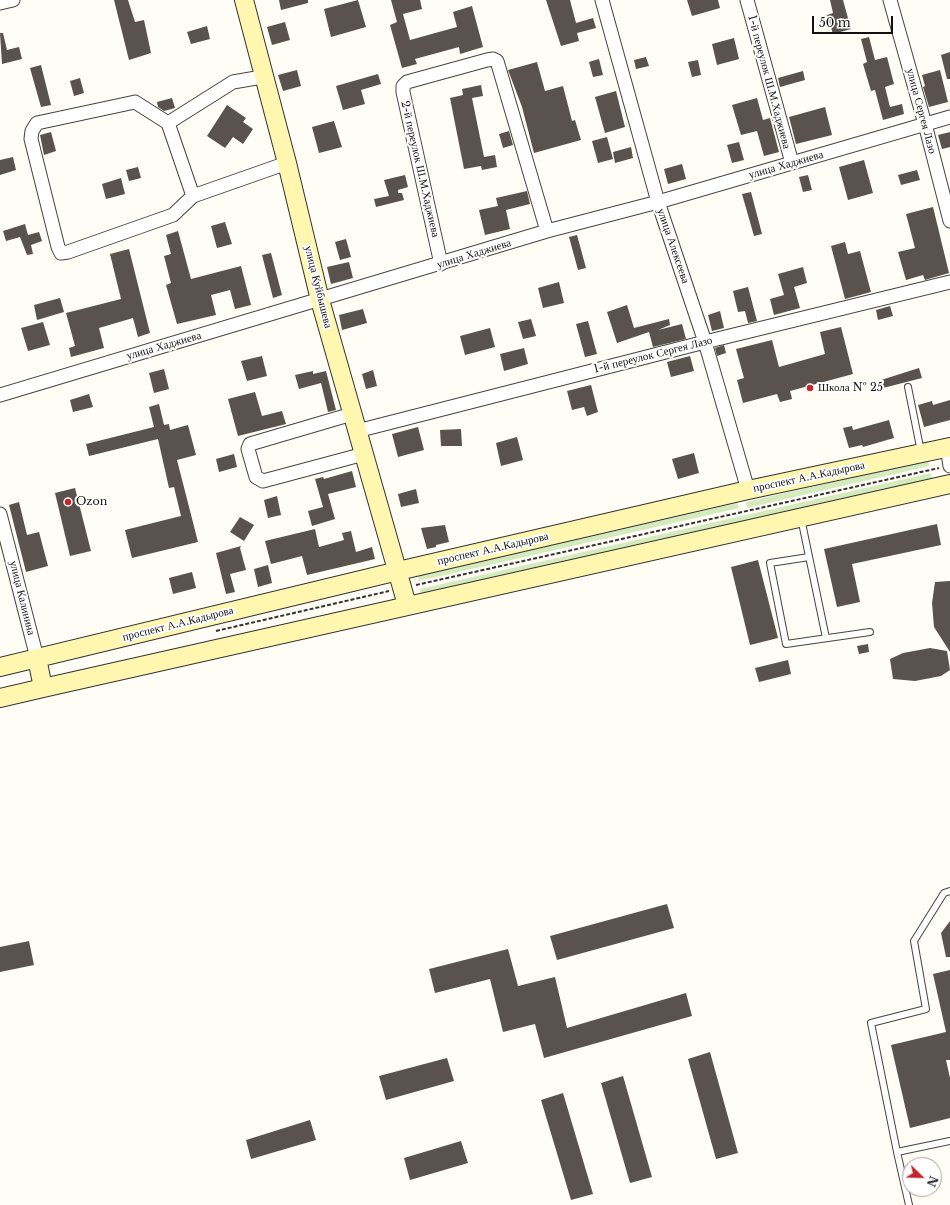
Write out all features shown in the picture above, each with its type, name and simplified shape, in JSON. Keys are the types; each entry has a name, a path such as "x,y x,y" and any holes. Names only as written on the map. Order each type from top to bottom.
{"street":[{"path":"0,4 13,0"},
{"name":"улица Куйбышева","path":"244,0 262,77 287,163 320,300 407,605"},
{"name":"улица Алексеева","path":"602,0 658,202 705,342 748,490"},
{"name":"1-й переулок Ш.М.Хаджиева","path":"746,0 792,163"},
{"name":"улица Сергея Лазо","path":"890,0 925,124 950,221"},
{"name":"2-й переулок Ш.М.Хаджиева","path":"441,264 403,92 403,86 407,82 487,60 493,59 497,61 547,231"},
{"path":"168,123 233,82 262,77"},
{"path":"193,196 168,123 135,102 37,124 32,131 32,139 58,247 61,253 173,215 193,196 287,163"},
{"name":"улица Хаджиева","path":"0,395 547,231 658,202 950,117"},
{"name":"1-й переулок Сергея Лазо","path":"364,454 263,482 256,477 248,449 250,444 354,422 705,342 950,282"},
{"path":"946,466 948,447"},
{"name":"проспект А.А.Кадырова","path":"0,667 400,580 748,490 948,447"},
{"path":"0,698 407,605 950,484"},
{"name":"улица Калинина","path":"0,514 37,658"},
{"path":"37,658 43,688"}],"lane":[{"path":"908,387 921,453"},
{"path":"801,517 826,638"},
{"path":"809,557 770,563 786,644 870,632"},
{"path":"909,1205 871,1024 926,1009 914,941 944,893 950,891"},
{"path":"897,1152 950,1140"}],"path":[{"path":"209,632 400,580 946,466"}],"green space":[{"path":"928,460 929,466 747,508 746,502"},
{"path":"931,473 932,479 421,595 420,589"},
{"path":"737,503 739,508 419,581 418,576"}],"building":[{"path":"114,0 128,0 135,22 144,20 151,53 129,60"},
{"path":"279,0 308,0 308,3 281,10"},
{"path":"358,0 366,27 331,37 324,9"},
{"path":"391,0 420,0 422,9 403,14 410,40 457,27 453,12 472,6 483,47 460,54 459,47 415,59 417,64 402,68 390,25 397,22"},
{"path":"546,0 570,0 576,23 593,18 596,28 577,33 579,41 561,46"},
{"path":"687,0 718,0 720,8 692,16"},
{"path":"830,0 843,0 851,29 833,34 827,15 833,13"},
{"path":"285,22 290,40 272,45 267,27"},
{"path":"207,26 210,39 191,44 187,32"},
{"path":"0,33 3,33 7,50 19,47 22,59 2,64"},
{"path":"869,37 875,60 887,57 894,84 885,87 890,107 902,104 904,114 883,120 875,90 871,91 863,64 867,62 861,39"},
{"path":"734,38 739,59 717,65 712,44"},
{"path":"950,52 950,79 947,79 941,55"},
{"path":"646,57 649,66 636,69 634,60"},
{"path":"599,59 603,75 593,77 589,62"},
{"path":"698,60 701,75 692,77 688,62"},
{"path":"537,62 545,91 563,86 572,121 575,120 581,140 534,153 522,107 508,70"},
{"path":"41,65 51,105 41,107 30,68"},
{"path":"297,70 301,86 283,91 278,75"},
{"path":"940,70 948,102 929,107 923,87 925,86 922,75"},
{"path":"803,71 805,80 780,87 778,78"},
{"path":"378,74 381,84 361,90 365,104 343,110 336,86"},
{"path":"80,78 84,93 74,96 70,81"},
{"path":"481,85 483,96 472,98 484,157 495,155 497,167 482,170 481,166 464,169 450,98 463,95 462,89"},
{"path":"616,91 625,127 605,133 595,97"},
{"path":"172,98 175,108 164,111 158,107 157,102"},
{"path":"757,98 763,120 770,118 779,152 764,156 757,131 741,135 732,105"},
{"path":"227,105 246,118 243,122 253,129 243,144 233,137 225,148 207,136"},
{"path":"825,107 832,135 796,144 789,117"},
{"path":"334,121 342,147 319,153 312,127"},
{"path":"509,131 513,145 503,148 499,134"},
{"path":"51,132 56,151 44,155 40,135"},
{"path":"950,132 950,147 942,149 938,135"},
{"path":"607,137 613,159 598,163 592,141"},
{"path":"739,142 744,160 732,163 727,145"},
{"path":"631,147 633,158 615,163 613,152"},
{"path":"13,157 16,170 0,175 0,160"},
{"path":"864,160 873,193 848,200 839,167"},
{"path":"682,164 686,179 668,184 664,169"},
{"path":"138,167 141,178 129,181 126,170"},
{"path":"917,170 920,180 901,185 898,175"},
{"path":"405,175 408,187 398,190 398,193 402,193 404,200 376,207 374,199 389,196 384,180"},
{"path":"808,175 812,190 803,192 799,177"},
{"path":"121,178 125,194 106,199 102,184"},
{"path":"527,191 530,204 506,210 510,229 485,235 479,210 498,206 496,198"},
{"path":"751,192 762,234 754,236 742,194"},
{"path":"933,207 949,273 925,280 923,275 906,280 898,252 915,248 906,214"},
{"path":"225,222 232,244 217,248 211,226"},
{"path":"25,224 28,235 39,232 42,241 31,245 33,254 27,255 20,237 6,241 3,231"},
{"path":"178,231 191,279 241,266 251,305 235,309 230,290 211,295 216,315 177,324 166,285 171,283 164,256 171,254 166,235"},
{"path":"577,235 586,268 578,270 569,237"},
{"path":"346,239 351,257 340,260 335,242"},
{"path":"845,242 848,254 860,251 871,292 845,299 831,246"},
{"path":"129,249 150,333 138,337 133,318 99,328 104,348 71,357 69,348 75,346 66,313 121,299 110,254"},
{"path":"271,253 282,295 273,298 262,255"},
{"path":"349,262 353,278 331,284 327,267"},
{"path":"803,267 807,283 794,287 800,308 774,315 770,299 784,295 778,274"},
{"path":"559,282 564,303 543,308 538,288"},
{"path":"748,287 757,321 748,323 745,311 738,312 733,291"},
{"path":"60,298 64,312 37,320 34,305"},
{"path":"627,305 634,328 669,319 670,325 658,330 682,324 686,339 653,347 649,332 617,343 607,312"},
{"path":"890,306 893,316 878,320 876,310"},
{"path":"363,309 367,323 342,330 339,315"},
{"path":"720,311 724,328 712,331 708,315"},
{"path":"531,319 536,336 523,339 518,322"},
{"path":"588,321 597,354 585,357 576,324"},
{"path":"43,322 50,345 28,351 21,328"},
{"path":"841,327 853,374 790,391 792,399 780,402 777,394 743,403 737,380 744,378 736,349 772,340 779,367 825,354 820,332"},
{"path":"490,328 495,347 465,355 460,336"},
{"path":"724,345 726,353 717,356 715,348"},
{"path":"524,348 528,364 504,371 500,354"},
{"path":"262,356 267,376 247,381 241,361"},
{"path":"690,356 694,371 671,377 667,362"},
{"path":"919,368 922,378 883,388 881,380"},
{"path":"164,369 169,389 154,393 149,373"},
{"path":"373,370 377,386 366,389 362,374"},
{"path":"313,371 313,374 326,371 336,410 328,412 321,383 299,389 295,375"},
{"path":"591,385 598,412 587,416 584,407 572,410 567,391"},
{"path":"255,392 262,416 282,411 286,424 238,436 228,399"},
{"path":"89,394 93,407 73,412 70,400"},
{"path":"950,400 950,420 924,427 918,405 932,401 933,405"},
{"path":"159,404 164,425 169,424 170,430 188,425 196,455 177,460 198,542 132,558 125,530 181,516 174,487 169,488 158,439 89,456 86,444 154,427 149,407"},
{"path":"889,420 894,438 863,447 862,445 849,448 843,428 852,426 853,430"},
{"path":"418,427 424,450 398,457 392,434"},
{"path":"461,429 462,446 441,446 440,430"},
{"path":"517,437 523,460 501,466 496,443"},
{"path":"694,453 699,473 678,479 672,459"},
{"path":"234,454 237,467 219,472 216,459"},
{"path":"352,471 356,487 328,494 335,519 312,526 308,511 323,507 315,479 323,477 324,479"},
{"path":"75,488 91,551 70,556 55,493"},
{"path":"416,489 419,503 401,507 398,494"},
{"path":"277,496 281,515 268,518 264,500"},
{"path":"19,502 27,535 39,532 48,566 26,572 9,505"},
{"path":"240,517 254,525 244,541 230,532"},
{"path":"937,524 941,545 852,564 860,602 837,607 824,549"},
{"path":"445,525 449,542 427,549 421,528"},
{"path":"315,529 319,547 344,540 342,533 351,531 356,552 372,547 375,559 307,575 302,556 271,564 265,541"},
{"path":"241,546 240,548 246,570 230,574 235,592 226,594 216,553"},
{"path":"758,560 778,638 750,645 731,567"},
{"path":"268,565 272,583 258,587 254,569"},
{"path":"192,572 196,588 173,594 169,578"},
{"path":"950,581 950,652 934,627 932,603 935,582"},
{"path":"868,644 869,652 859,654 857,646"},
{"path":"930,648 947,651 950,670 941,676 915,681 893,679 890,659 903,653"},
{"path":"788,660 791,674 759,682 755,668"},
{"path":"667,904 674,928 557,960 550,936"},
{"path":"950,921 950,957 946,957 941,933"},
{"path":"29,941 34,965 0,972 0,947"},
{"path":"508,949 518,986 555,977 567,1028 686,993 692,1016 544,1058 535,1024 503,1032 490,979 435,993 429,969"},
{"path":"950,970 950,1060 946,1060 950,1078 950,1118 910,1128 891,1045 946,1032 933,974"},
{"path":"710,1052 738,1153 716,1159 688,1059"},
{"path":"447,1058 454,1081 386,1100 379,1076"},
{"path":"623,1076 652,1177 630,1183 601,1083"},
{"path":"563,1093 593,1194 571,1200 541,1100"},
{"path":"310,1120 316,1140 251,1159 246,1140"},
{"path":"461,1141 468,1163 410,1180 404,1158"}],"place":[{"name":"Школа № 25","path":"810,388"},
{"name":"Ozon","path":"68,502"}]}
